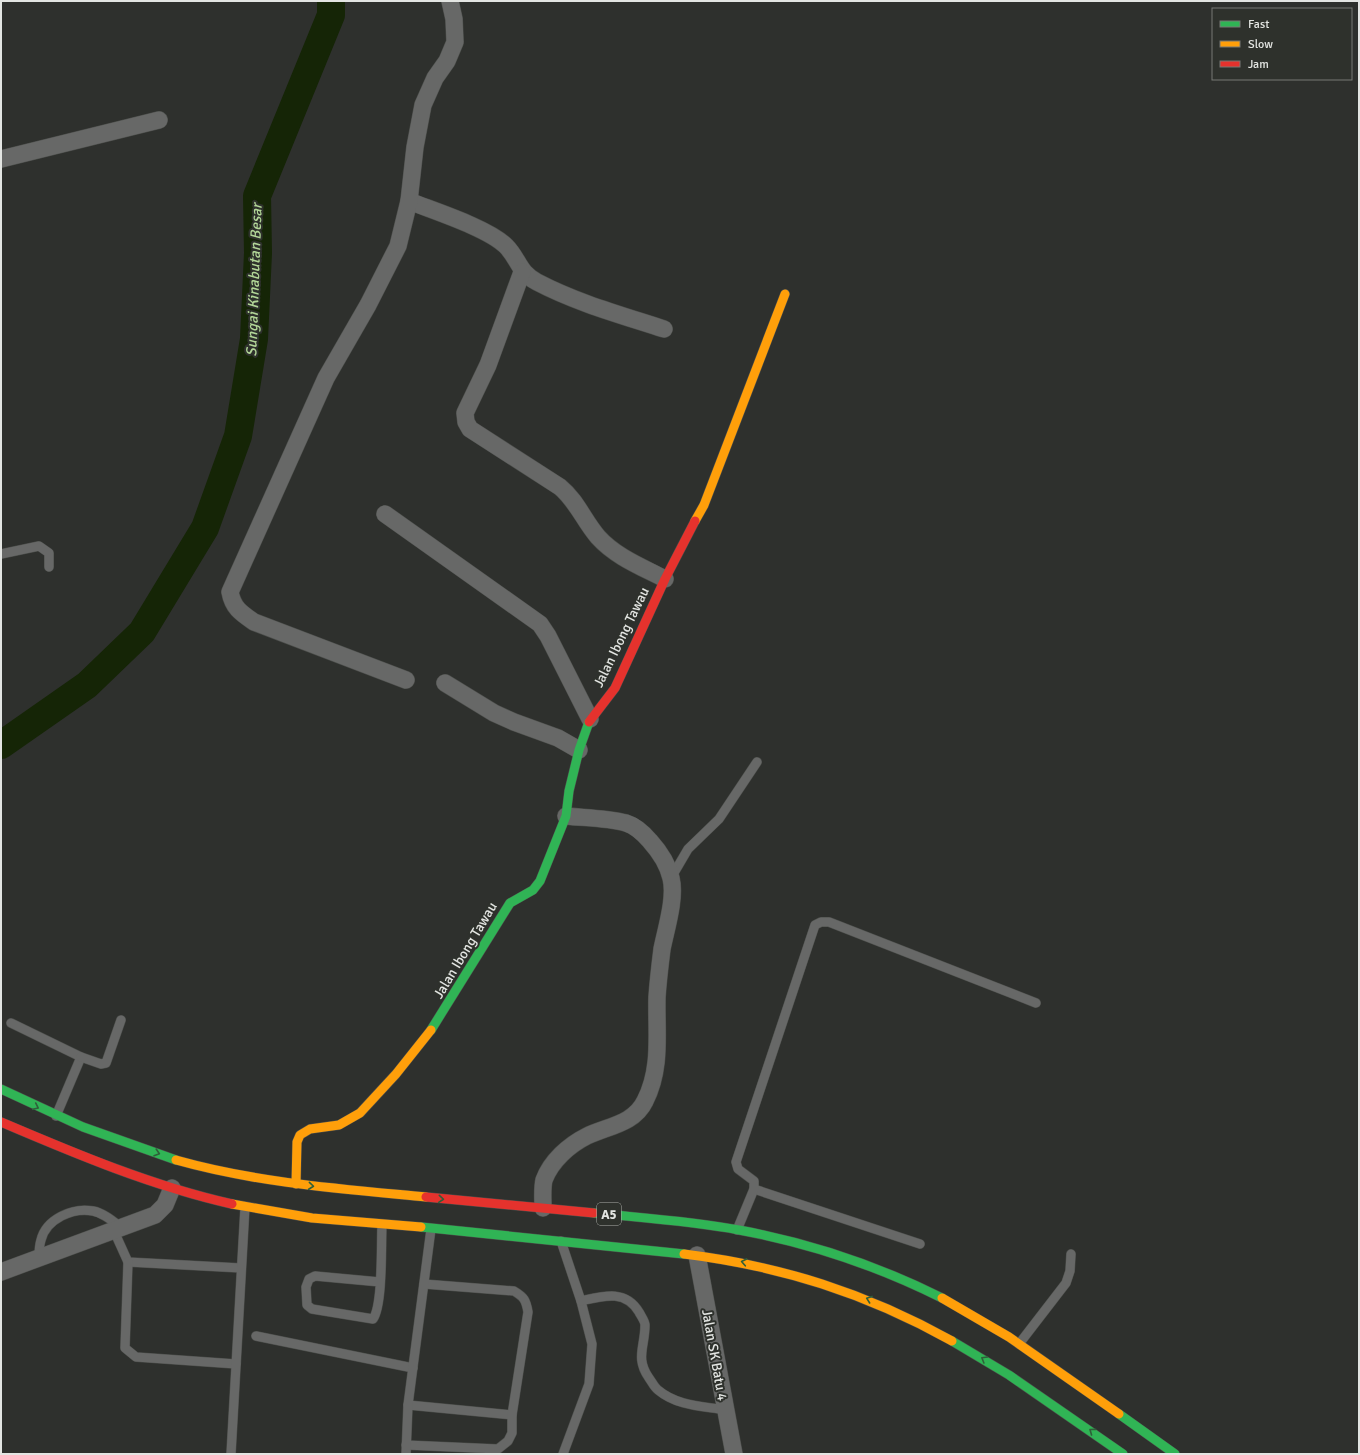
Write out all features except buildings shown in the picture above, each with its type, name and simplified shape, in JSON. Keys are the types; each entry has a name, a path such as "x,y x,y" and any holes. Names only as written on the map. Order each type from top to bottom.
{"main road":[{"name":"Jalan Ibong Tawau","path":"296,1184 297,1142 300,1135 310,1129 339,1125 360,1113 396,1074 436,1024 510,903 533,890 540,881 566,816 569,791 579,750 590,719 615,688 665,579 704,505 785,294"},
{"name":"A5","path":"1,1089 56,1116 122,1142 182,1161 227,1173 296,1184 543,1208 737,1230 805,1245 889,1274 951,1303 1016,1348 1085,1389 1175,1454"},
{"name":"A5","path":"1,1122 78,1154 172,1188 245,1207 299,1216 382,1225 560,1240 697,1255 771,1268 838,1288 881,1304 1005,1367 1123,1454"}],"street":[{"path":"406,680 254,622 240,613 232,603 230,592 326,378 368,305 398,246 409,201 415,147 423,105 435,78 448,61 455,42 454,19 450,1"},
{"path":"1,159 159,120"},
{"path":"409,201 487,233 506,246 522,272 536,282 580,301 664,329"},
{"path":"522,272 488,365 465,413 466,422 470,429 560,486 571,496 598,537 616,554 665,579"},
{"path":"385,514 540,624 548,636 590,719"},
{"path":"446,683 494,713 558,738 579,750"},
{"path":"543,1208 544,1182 551,1165 561,1154 586,1136 627,1120 637,1113 645,1102 652,1084 657,1057 657,997 662,952 671,906 671,878 666,863 642,832 628,824 566,816"},
{"path":"2,1269 39,1258 118,1230 155,1215 165,1204 172,1188"},
{"name":"Jalan SK Batu 4","path":"697,1255 734,1454"}],"lane":[{"path":"1,554 38,546 45,549 49,553 49,567"},
{"path":"671,878 688,849 719,819 757,762"},
{"path":"737,1230 754,1189 754,1181 738,1169 736,1162 815,925 821,922 829,922 1036,1003"},
{"path":"11,1023 81,1057 102,1064 106,1063 121,1020"},
{"path":"56,1116 81,1057"},
{"path":"754,1189 920,1244"},
{"path":"231,1454 245,1207"},
{"path":"39,1258 40,1240 50,1224 77,1210 99,1213 118,1230 128,1262 125,1348 136,1357 236,1364"},
{"path":"380,1282 315,1276 309,1279 306,1287 307,1305 312,1309 373,1319 378,1313 380,1282 382,1225"},
{"path":"424,1284 514,1291 522,1295 526,1300 528,1312 512,1415 512,1433 508,1441 498,1449 406,1449 408,1405 431,1229"},
{"path":"560,1240 581,1301 592,1344 589,1384 563,1454"},
{"path":"1016,1348 1066,1283 1070,1271 1071,1254"},
{"path":"128,1262 241,1268"},
{"path":"581,1301 610,1295 621,1296 628,1299 635,1305 645,1323 641,1353 642,1367 657,1389 668,1397 682,1403 725,1410"},
{"path":"256,1336 413,1368"},
{"path":"408,1405 512,1415"}],"waterway":[{"name":"Sungai Kinabutan Besar","path":"1,745 87,685 142,632 205,528 238,436 254,339 258,253 257,196 331,15 331,1"}],"traffic: fast":[{"path":"431,1030 510,903 533,890 540,881 566,816 569,791 579,750 589,722"},
{"path":"1,1089 83,1127 176,1160"},
{"path":"594,1213 703,1224 765,1235 843,1257 918,1286 942,1298"},
{"path":"421,1227 684,1254"},
{"path":"952,1341 1009,1375 1123,1454"},
{"path":"1119,1414 1175,1454"}],"traffic: slow":[{"path":"695,521 704,505 785,294"},
{"path":"296,1184 297,1142 300,1135 310,1129 339,1125 360,1113 396,1074 431,1030"},
{"path":"176,1160 207,1168 269,1180 426,1197"},
{"path":"232,1204 312,1218 421,1227"},
{"path":"684,1254 755,1266 822,1284 887,1309 952,1341"},
{"path":"942,1298 1009,1337 1119,1414"}],"traffic: jam":[{"path":"589,722 615,688 665,579 695,521"},
{"path":"1,1122 57,1146 144,1179 202,1197 232,1204"},
{"path":"426,1197 594,1213"}]}
